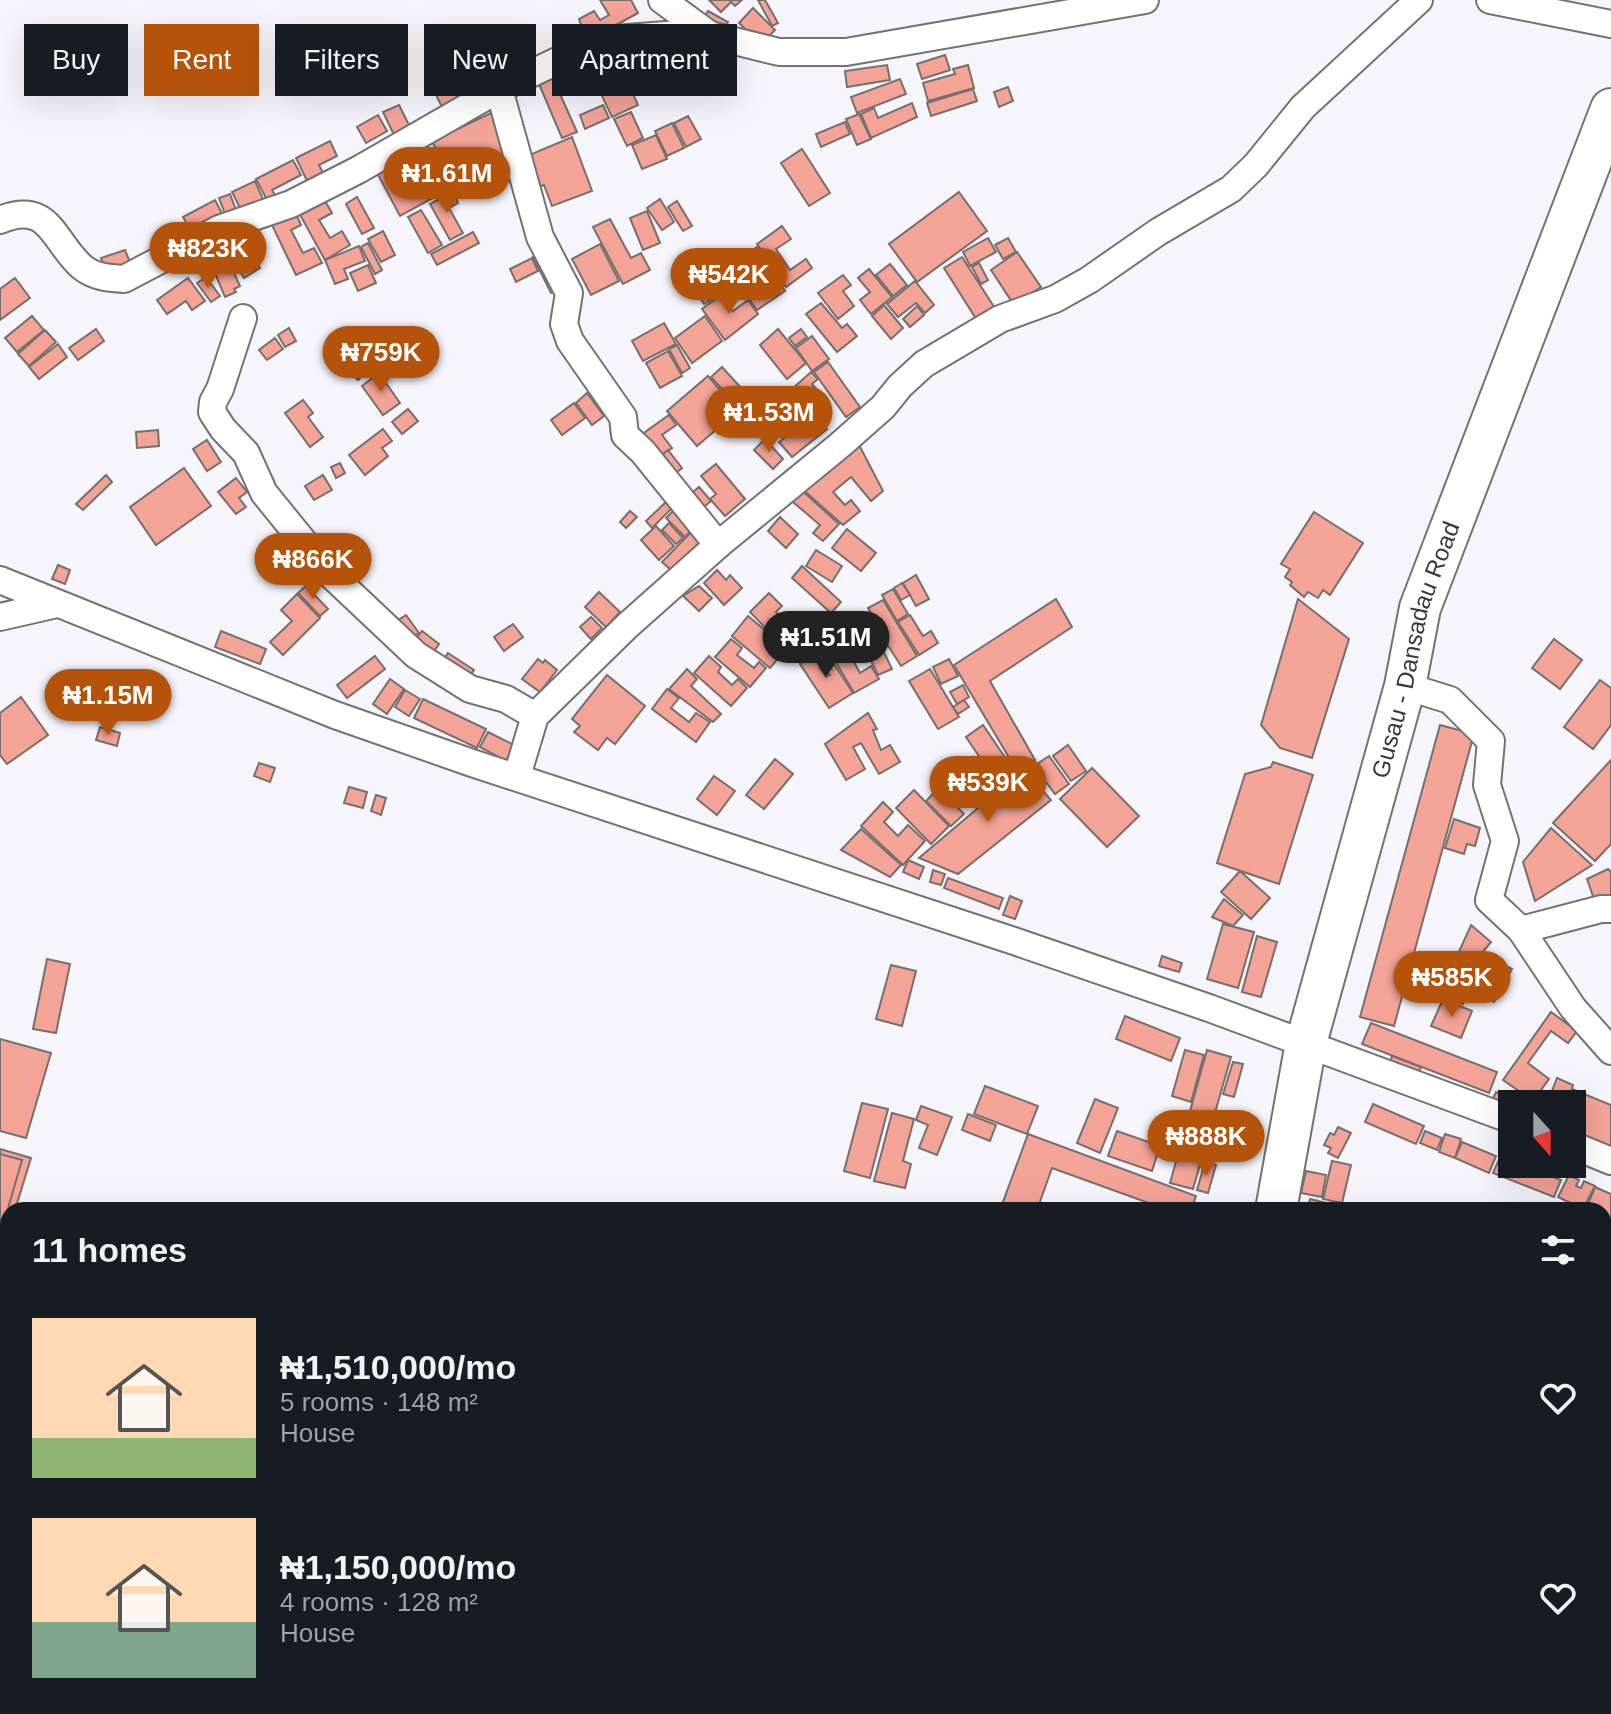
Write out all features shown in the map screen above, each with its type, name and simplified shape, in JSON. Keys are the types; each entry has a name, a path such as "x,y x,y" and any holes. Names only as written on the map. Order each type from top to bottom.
{"main road":[{"name":"Gusau - Dansadau Road","path":"1277,1202 1306,1043 1405,686 1420,608 1611,109"}],"street":[{"path":"662,0 694,24"},
{"path":"737,41 779,52 846,52 1145,0"},
{"path":"517,776 535,716 627,626 718,545 840,445 883,407 924,364 1000,319 1055,299 1089,280 1158,232 1231,189 1256,165 1303,107 1419,0"},
{"path":"1490,0 1611,24"},
{"path":"0,220 14,215 35,215 45,221 82,267 107,278 124,279 219,229 291,204 433,129 487,96"},
{"path":"501,96 540,237 569,293 564,324 570,341 623,417 625,435 643,452 718,545"},
{"path":"243,318 212,412 246,453 264,493 329,573 416,655 470,689 506,699 535,716"},
{"path":"0,580 335,715 829,882 1014,941 1306,1043 1498,1115"},
{"path":"0,617 57,604"},
{"path":"1405,686 1450,700 1491,741 1487,785 1505,841 1489,900 1521,930 1573,1008 1611,1051"},
{"path":"1521,930 1611,909"},
{"path":"1586,1151 1611,1161"}],"building":[{"path":"600,0 631,0 638,13 618,24 581,24 579,19 594,11 600,20 609,15"},
{"path":"709,0 742,0 735,6 731,2 721,12"},
{"path":"758,0 765,0 778,23 772,26"},
{"path":"753,8 775,30 761,44 739,23"},
{"path":"708,11 728,22 712,24 703,19"},
{"path":"945,55 950,70 922,79 917,64"},
{"path":"887,65 890,80 847,87 845,71"},
{"path":"968,65 974,88 928,101 923,83 955,74 953,69"},
{"path":"552,78 552,96 561,96 577,132 562,138 539,84"},
{"path":"900,79 906,94 857,113 851,97"},
{"path":"1008,87 1013,101 999,107 994,92"},
{"path":"973,89 977,101 931,116 927,103"},
{"path":"437,96 457,96 462,106 445,114"},
{"path":"602,96 634,96 638,105 612,117"},
{"path":"912,103 917,117 871,138 861,114 874,108 878,118"},
{"path":"399,105 411,129 395,137 383,112"},
{"path":"603,105 609,118 585,129 580,115"},
{"path":"631,112 643,138 627,146 614,119"},
{"path":"491,113 514,161 455,190 432,141"},
{"path":"859,114 871,139 857,145 846,119"},
{"path":"378,115 387,131 366,143 357,127"},
{"path":"688,116 701,139 686,147 674,123"},
{"path":"845,122 850,134 821,147 816,134"},
{"path":"672,123 684,148 667,156 655,131"},
{"path":"656,135 667,159 642,169 632,145"},
{"path":"572,137 592,191 552,206 544,185 529,191 520,159"},
{"path":"330,141 337,156 319,165 325,177 309,185 296,158"},
{"path":"426,144 451,188 400,216 376,171 400,159 404,166 397,170 399,174 424,164 431,177 435,174 427,159 413,166 407,155"},
{"path":"802,149 830,193 809,206 781,163"},
{"path":"293,160 301,175 272,190 278,200 269,204 256,179"},
{"path":"255,181 265,204 243,214 232,192"},
{"path":"453,192 458,203 449,208 463,233 450,240 430,204"},
{"path":"959,192 987,231 917,282 889,244"},
{"path":"230,194 239,218 228,222 219,198"},
{"path":"357,197 374,228 362,234 346,204"},
{"path":"324,199 332,213 319,220 330,238 342,231 350,245 325,260 299,213"},
{"path":"660,199 674,222 662,230 647,208"},
{"path":"215,200 227,223 196,240 183,217"},
{"path":"677,201 692,226 683,231 668,207"},
{"path":"421,210 442,245 428,253 408,217"},
{"path":"647,211 660,243 643,250 630,218"},
{"path":"295,212 301,225 291,230 303,253 314,248 322,263 296,275 271,223"},
{"path":"610,219 631,258 641,253 650,270 623,284 593,227"},
{"path":"782,226 791,239 776,249 790,270 806,259 812,268 786,287 757,244"},
{"path":"383,231 395,255 381,262 368,239"},
{"path":"473,232 479,243 437,265 431,254"},
{"path":"988,238 996,252 970,266 963,252"},
{"path":"1008,238 1016,252 1003,259 995,245"},
{"path":"368,243 382,270 375,274 361,247"},
{"path":"600,244 619,281 591,295 572,259"},
{"path":"359,246 365,261 344,269 348,279 335,284 325,260"},
{"path":"757,247 766,259 754,266 767,286 777,279 785,291 757,310 727,267"},
{"path":"125,250 133,270 93,285 86,264 96,260 101,273 106,271 101,258"},
{"path":"547,250 566,286 551,293 533,257"},
{"path":"218,251 222,263 205,270 200,258"},
{"path":"1017,252 1041,287 1014,305 991,270"},
{"path":"252,255 260,268 244,278 236,265"},
{"path":"962,257 998,313 980,325 944,268"},
{"path":"532,258 538,271 516,282 510,269"},
{"path":"979,263 988,280 981,284 972,267"},
{"path":"230,264 240,286 234,289 236,292 225,297 214,271"},
{"path":"890,264 907,285 893,296 876,275"},
{"path":"368,265 376,283 358,291 350,273"},
{"path":"726,268 736,284 704,304 694,288"},
{"path":"869,269 892,297 871,314 860,300 870,292 858,278"},
{"path":"843,275 851,285 843,291 854,306 838,319 818,293"},
{"path":"206,277 220,296 211,302 197,283"},
{"path":"15,278 30,298 0,320 0,289"},
{"path":"188,278 205,301 192,310 186,301 167,314 157,300"},
{"path":"915,281 934,305 925,313 916,303 898,317 887,304"},
{"path":"721,295 733,311 748,300 758,314 725,340 702,309"},
{"path":"821,303 842,328 847,324 857,336 837,352 806,314"},
{"path":"884,305 903,328 891,339 872,316"},
{"path":"917,306 924,315 910,327 903,319"},
{"path":"32,316 44,330 17,352 5,338"},
{"path":"705,316 722,341 692,363 675,338"},
{"path":"664,323 676,344 643,361 632,341"},
{"path":"289,328 296,341 285,347 278,335"},
{"path":"96,329 104,341 78,360 69,348"},
{"path":"778,329 806,363 787,379 760,345"},
{"path":"801,329 807,337 795,346 789,338"},
{"path":"45,330 56,342 29,366 18,354"},
{"path":"812,336 829,359 812,371 796,348"},
{"path":"275,338 283,349 267,360 259,350"},
{"path":"58,344 67,357 39,379 29,367"},
{"path":"677,345 690,368 682,373 669,349"},
{"path":"668,351 682,376 660,388 646,363"},
{"path":"361,352 374,364 358,380 345,368"},
{"path":"828,362 860,407 846,417 814,372"},
{"path":"722,367 762,411 751,421 711,377"},
{"path":"811,372 818,379 812,384 826,400 813,411 793,388"},
{"path":"379,373 400,403 383,415 362,386"},
{"path":"708,376 738,411 697,446 667,411"},
{"path":"789,388 803,402 764,437 751,423"},
{"path":"587,393 604,416 592,425 576,403"},
{"path":"303,400 313,413 308,417 323,437 310,447 285,413"},
{"path":"574,403 585,418 562,435 551,420"},
{"path":"408,409 418,421 402,434 392,422"},
{"path":"814,413 827,429 792,457 779,442"},
{"path":"669,415 676,425 662,435 672,448 644,467 627,445"},
{"path":"383,429 392,441 382,448 388,456 365,475 349,455"},
{"path":"158,430 159,446 137,448 136,432"},
{"path":"765,439 783,459 773,469 754,450"},
{"path":"856,439 883,491 871,501 851,477 833,492 845,505 851,500 860,511 843,525 801,488"},
{"path":"207,440 221,462 207,471 193,449"},
{"path":"668,450 682,468 676,473 646,468"},
{"path":"340,463 345,473 336,478 331,467"},
{"path":"716,464 745,499 725,516 710,499 716,494 701,476"},
{"path":"184,468 211,506 156,545 130,507"},
{"path":"106,475 112,482 83,510 76,504"},
{"path":"323,475 332,490 314,500 305,486"},
{"path":"236,478 247,492 239,498 246,507 236,514 218,492"},
{"path":"797,486 839,524 823,541 813,533 820,525 787,497"},
{"path":"699,487 711,501 703,508 678,505"},
{"path":"668,500 674,506 652,528 646,521"},
{"path":"677,507 696,526 685,537 666,518"},
{"path":"630,511 637,517 626,528 620,522"},
{"path":"1314,512 1363,543 1330,595 1323,590 1318,598 1308,592 1304,597 1290,585 1292,582 1285,577 1290,569 1281,564"},
{"path":"780,517 798,534 786,548 768,531"},
{"path":"669,523 683,538 676,544 662,530"},
{"path":"656,526 674,546 659,560 641,540"},
{"path":"694,529 704,538 672,571 662,562"},
{"path":"847,529 876,553 861,571 832,548"},
{"path":"816,550 842,566 832,582 806,566"},
{"path":"58,565 70,570 65,584 52,579"},
{"path":"802,566 841,602 831,613 792,578"},
{"path":"717,570 726,580 730,575 742,588 724,605 704,583"},
{"path":"916,575 929,599 916,606 903,583"},
{"path":"902,583 910,595 901,600 894,588"},
{"path":"306,586 328,609 320,616 298,593"},
{"path":"699,586 712,598 699,611 683,596"},
{"path":"893,589 908,614 897,621 882,595"},
{"path":"599,592 620,612 606,627 585,607"},
{"path":"769,593 782,606 776,612 792,628 798,622 807,631 787,650 750,612"},
{"path":"297,594 320,618 283,655 270,642 292,621 281,610"},
{"path":"1056,599 1072,627 990,681 1035,760 1017,771 954,665"},
{"path":"1298,599 1349,639 1312,758 1280,748 1261,725"},
{"path":"883,600 917,656 901,666 882,636 870,643 862,630 875,621 868,608"},
{"path":"406,615 419,633 409,640 392,624"},
{"path":"910,615 923,636 931,631 938,643 919,655 898,622"},
{"path":"748,616 772,636 768,642 782,654 770,668 732,636"},
{"path":"591,617 602,628 591,639 580,627"},
{"path":"856,622 868,642 862,645 851,626"},
{"path":"513,624 523,637 504,651 494,637"},
{"path":"221,631 266,649 260,664 215,647"},
{"path":"422,631 439,644 430,657 412,644"},
{"path":"841,632 860,673 871,666 879,679 854,693 824,642"},
{"path":"731,639 742,648 737,655 754,668 759,662 766,668 750,687 715,657"},
{"path":"1554,639 1582,660 1560,689 1532,668"},
{"path":"878,640 892,669 878,675 864,647"},
{"path":"825,648 833,659 820,668 826,677 830,675 827,671 831,669 829,667 834,664 853,693 829,708 800,664"},
{"path":"448,653 474,670 462,688 436,671"},
{"path":"375,656 385,669 347,698 337,685"},
{"path":"709,656 721,667 718,672 732,685 738,679 747,688 731,706 694,673"},
{"path":"538,659 543,663 545,660 557,670 540,692 522,679"},
{"path":"949,659 958,676 941,684 933,667"},
{"path":"687,669 697,679 691,686 721,714 713,722 669,689"},
{"path":"930,669 959,717 938,729 909,681"},
{"path":"607,675 645,706 615,744 607,738 598,750 574,732 580,726 572,719"},
{"path":"390,679 404,689 387,714 373,704"},
{"path":"1600,680 1611,688 1611,725 1593,749 1564,727"},
{"path":"68,682 81,686 78,696 65,691"},
{"path":"963,685 969,697 957,704 950,692"},
{"path":"667,689 679,698 671,708 689,722 696,713 710,722 696,742 652,709"},
{"path":"405,690 420,699 409,716 395,707"},
{"path":"21,697 48,735 7,764 0,755 0,713"},
{"path":"423,699 486,729 477,748 414,718"},
{"path":"964,700 969,707 958,714 953,707"},
{"path":"868,713 877,729 873,730 881,750 890,745 900,762 879,774 861,743 853,747 865,769 846,780 825,744"},
{"path":"983,725 1015,772 982,794 969,776 985,765 966,737"},
{"path":"1440,725 1474,734 1394,1026 1360,1017"},
{"path":"100,727 120,733 117,746 96,740"},
{"path":"488,732 514,745 506,761 480,747"},
{"path":"1068,745 1086,771 1071,781 1053,756"},
{"path":"1049,756 1069,784 1055,794 1034,766"},
{"path":"775,759 793,774 764,809 746,795"},
{"path":"1611,760 1611,844 1595,861 1553,823"},
{"path":"1273,762 1313,775 1279,884 1217,863 1245,774 1271,767"},
{"path":"259,763 275,768 270,782 254,776"},
{"path":"1092,768 1139,816 1107,847 1060,799"},
{"path":"1024,769 1051,800 958,874 919,858"},
{"path":"714,776 735,791 717,815 697,799"},
{"path":"349,787 367,792 363,808 344,803"},
{"path":"939,788 964,814 951,826 926,801"},
{"path":"914,790 949,826 931,844 896,808"},
{"path":"376,795 386,798 381,815 371,811"},
{"path":"883,802 893,812 884,822 898,836 908,825 925,841 903,865 861,826"},
{"path":"1454,819 1480,828 1475,846 1467,844 1464,854 1445,848"},
{"path":"1551,828 1592,865 1535,901 1523,862"},
{"path":"861,829 901,865 890,877 841,850"},
{"path":"908,860 924,867 919,879 903,872"},
{"path":"1608,869 1611,872 1611,896 1595,902 1587,879"},
{"path":"933,870 945,874 941,885 930,882"},
{"path":"1240,871 1270,898 1251,919 1221,892"},
{"path":"948,878 1003,898 999,909 944,888"},
{"path":"1010,896 1022,901 1015,919 1003,915"},
{"path":"1224,899 1243,915 1233,926 1212,917"},
{"path":"1223,924 1254,932 1238,988 1207,979"},
{"path":"1471,925 1491,942 1477,959 1482,962 1463,1004 1440,994"},
{"path":"1257,936 1277,942 1261,997 1242,992"},
{"path":"1162,956 1182,963 1179,972 1159,966"},
{"path":"47,959 70,964 56,1033 33,1029"},
{"path":"1498,962 1512,969 1494,1002 1480,995"},
{"path":"891,965 916,971 902,1026 876,1019"},
{"path":"1443,999 1472,1011 1461,1038 1431,1026"},
{"path":"1551,1012 1577,1031 1568,1043 1551,1031 1528,1063 1549,1079 1541,1090 1517,1090 1503,1080"},
{"path":"1125,1016 1180,1038 1171,1061 1116,1039"},
{"path":"1371,1023 1497,1072 1489,1093 1362,1044"},
{"path":"0,1039 51,1053 26,1138 0,1131"},
{"path":"1185,1050 1204,1055 1191,1102 1172,1096"},
{"path":"1207,1050 1231,1057 1193,1189 1170,1183"},
{"path":"1392,1056 1421,1067 1415,1083 1386,1072"},
{"path":"1233,1062 1243,1064 1234,1097 1223,1094"},
{"path":"1557,1078 1573,1085 1574,1090 1552,1090"},
{"path":"985,1086 1038,1106 1027,1134 974,1114"},
{"path":"1496,1092 1498,1093 1498,1110 1489,1107"},
{"path":"1586,1095 1611,1105 1611,1147 1586,1137"},
{"path":"1095,1099 1118,1108 1100,1153 1077,1143"},
{"path":"862,1103 888,1109 870,1178 844,1171"},
{"path":"1373,1104 1424,1126 1416,1144 1365,1122"},
{"path":"921,1106 952,1117 937,1155 919,1148 928,1125 916,1120"},
{"path":"892,1113 914,1119 903,1161 911,1164 905,1188 874,1181"},
{"path":"968,1114 996,1125 990,1141 962,1130"},
{"path":"1216,1120 1227,1123 1218,1151 1208,1148"},
{"path":"1169,1122 1184,1127 1176,1148 1161,1144"},
{"path":"1338,1127 1351,1133 1338,1158 1328,1153 1331,1148 1324,1145 1330,1133 1334,1135"},
{"path":"1117,1131 1160,1146 1152,1171 1108,1156"},
{"path":"1425,1131 1442,1138 1437,1150 1420,1143"},
{"path":"1028,1134 1196,1196 1194,1202 1146,1202 1052,1168 1040,1202 1003,1202"},
{"path":"1445,1134 1461,1139 1455,1158 1439,1152"},
{"path":"1462,1142 1496,1156 1489,1173 1455,1158"},
{"path":"0,1149 31,1158 17,1202 0,1202"},
{"path":"0,1154 22,1160 10,1202 0,1202"},
{"path":"1332,1161 1351,1165 1342,1202 1323,1199"},
{"path":"1205,1162 1216,1165 1208,1193 1197,1190"},
{"path":"1306,1171 1326,1175 1322,1197 1301,1193"},
{"path":"1506,1178 1561,1180 1554,1197"},
{"path":"1568,1178 1579,1180 1576,1186 1581,1188 1584,1181 1595,1186 1587,1202 1568,1202 1558,1197"},
{"path":"1595,1187 1611,1194 1611,1202 1589,1202"}]}
